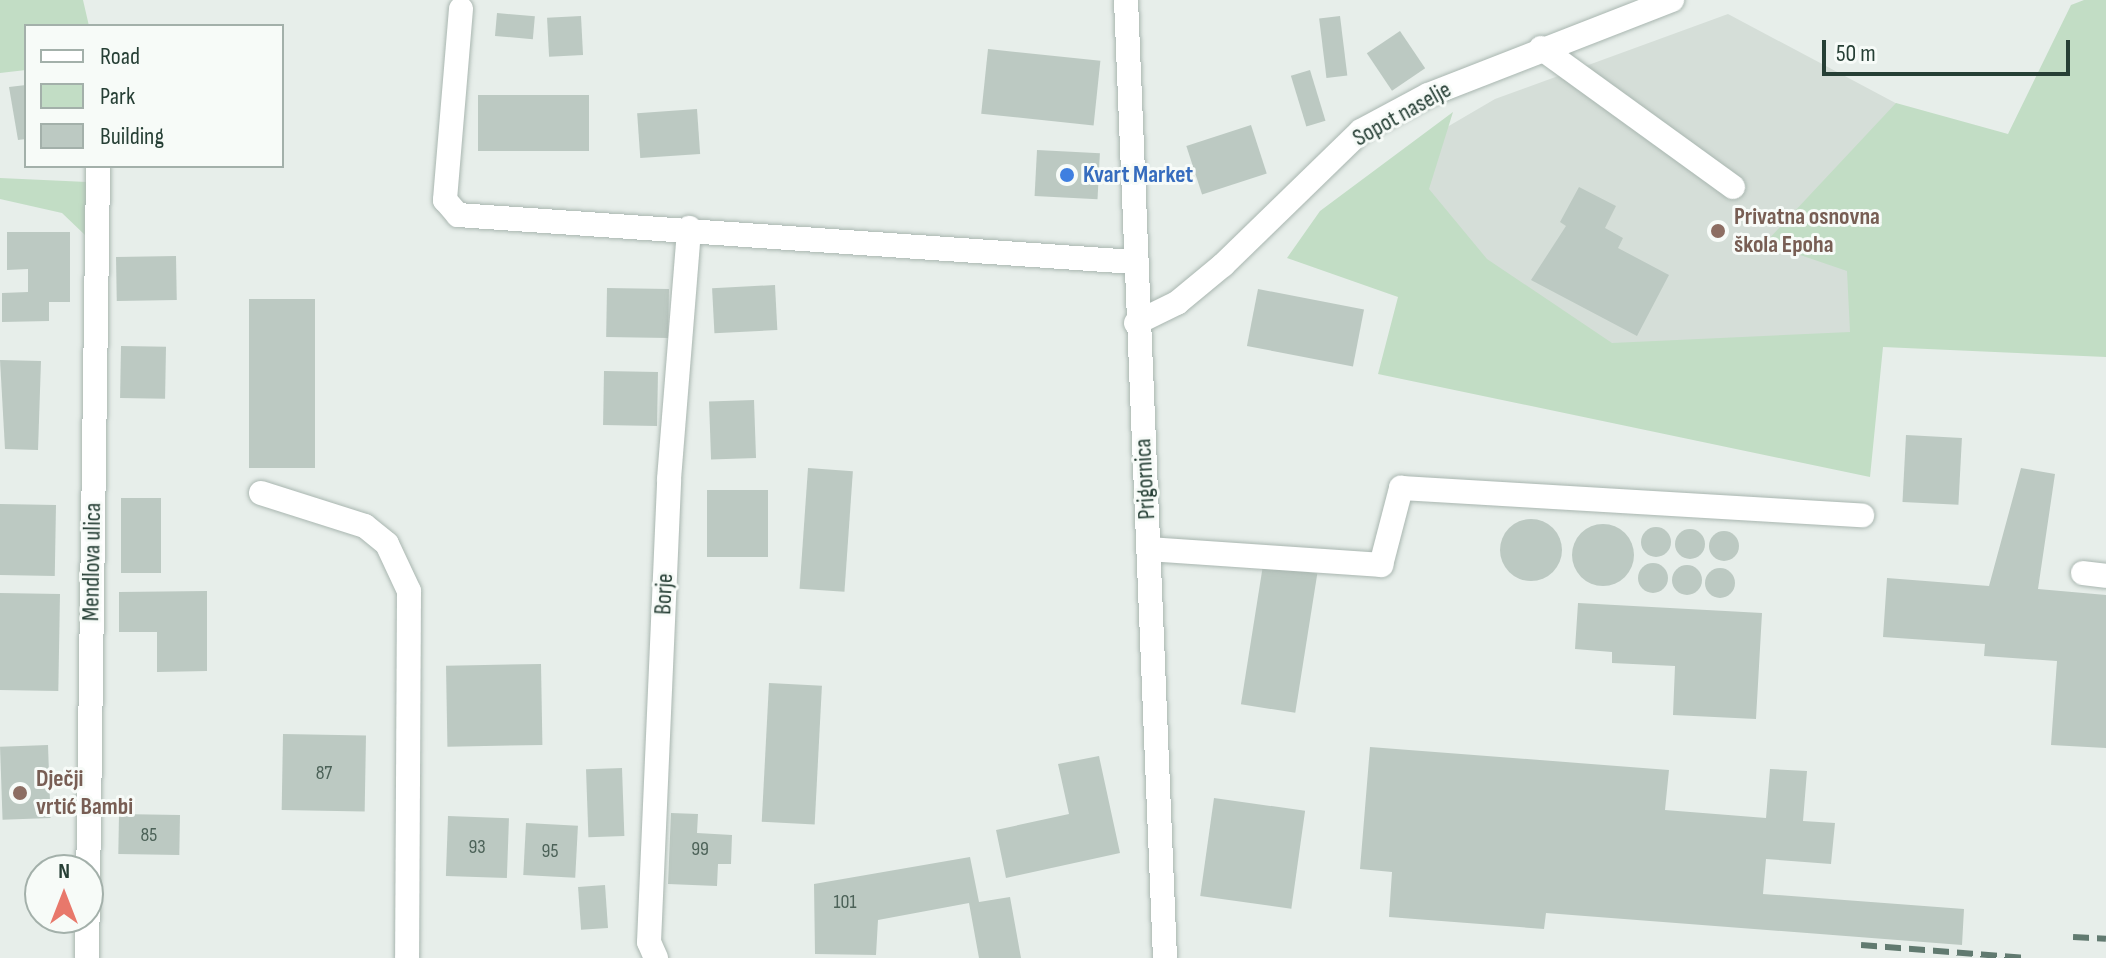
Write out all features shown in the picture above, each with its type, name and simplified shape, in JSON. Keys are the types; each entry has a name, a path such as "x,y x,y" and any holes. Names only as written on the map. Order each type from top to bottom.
{"street":[{"name":"Prigornica","path":"1126,0 1136,323 1149,549 1165,958"},
{"name":"Sopot naselje","path":"1136,323 1177,303 1223,265 1361,131 1541,48 1672,0"},
{"path":"461,9 445,200 458,215 689,228 1134,262"},
{"path":"1541,48 1733,187"},
{"name":"Mendlova ulica","path":"87,958 98,168"},
{"name":"Borje","path":"656,958 649,942 669,495 689,228"},
{"path":"1149,549 1381,565 1401,488 1862,515"},
{"path":"261,493 365,526 387,544 409,591 407,958"}],"shaded area":[{"name":"Privatna osnovna škola Epoha","path":"1728,14 1997,157 1874,343 1850,452 1415,303 1430,137 1495,99"}],"green space":[{"path":"0,0 83,0 89,24 24,24 24,70 0,73"},
{"path":"2084,0 2106,0 2106,357 1883,347 1870,477 1378,374 1398,297 1287,258 1320,211 1453,112 1429,189 1487,259 1612,343 1850,332 1847,271 1765,243 1896,103 2008,134 2071,5"},
{"path":"0,178 87,182 85,235 62,213 0,199"}],"building":[{"path":"497,13 535,16 533,39 495,36"},
{"path":"581,16 583,55 549,57 547,18"},
{"path":"1340,16 1347,76 1326,78 1319,19"},
{"path":"1400,31 1425,68 1392,91 1367,53"},
{"path":"988,49 1100,61 1094,125 981,114"},
{"path":"1310,70 1325,121 1306,127 1291,76"},
{"path":"24,85 24,139 18,140 9,87"},
{"path":"478,95 589,95 589,151 478,151"},
{"path":"697,109 700,154 640,158 637,113"},
{"path":"1251,125 1267,174 1202,195 1186,146"},
{"name":"Kvart Market","path":"1037,150 1100,153 1098,199 1035,196"},
{"path":"1579,187 1616,206 1605,228 1623,238 1618,248 1669,275 1637,336 1531,280 1566,226 1560,222"},
{"path":"7,232 70,232 70,302 49,302 49,321 2,322 2,293 28,292 28,269 7,270"},
{"path":"176,256 177,300 117,301 116,257"},
{"path":"775,285 777,330 714,333 712,288"},
{"path":"607,288 669,289 668,338 606,337"},
{"path":"1258,289 1364,310 1353,367 1247,346"},
{"path":"249,299 315,299 315,468 249,468"},
{"path":"121,346 166,347 165,399 120,398"},
{"path":"0,360 41,361 38,450 5,449"},
{"path":"604,371 658,372 657,426 603,425"},
{"path":"754,400 756,458 711,460 709,402"},
{"path":"1906,435 1962,438 1958,505 1902,502"},
{"path":"808,468 853,471 844,592 800,589"},
{"path":"2021,468 2055,474 2038,589 2106,595 2106,748 2051,745 2057,661 1984,656 1985,644 1883,637 1887,578 1989,586"},
{"path":"707,490 768,490 768,557 707,557"},
{"path":"121,498 161,498 161,573 121,573"},
{"path":"0,504 56,505 55,576 0,575"},
{"path":"1531,519 1543,521 1553,528 1560,538 1560,562 1553,572 1543,579 1531,581 1519,579 1509,572 1502,562 1500,550 1502,538 1509,528 1519,521"},
{"path":"1603,524 1615,526 1625,533 1632,543 1632,567 1625,577 1615,584 1603,586 1591,584 1581,577 1574,567 1572,555 1574,543 1581,533 1591,526"},
{"path":"1656,527 1667,531 1671,542 1667,553 1656,557 1645,553 1641,542 1645,531"},
{"path":"1690,529 1701,533 1705,544 1701,555 1690,559 1679,555 1675,544 1679,533"},
{"path":"1724,531 1735,535 1739,546 1735,557 1724,561 1713,557 1709,546 1713,535"},
{"path":"1653,563 1664,567 1668,578 1664,589 1653,593 1642,589 1638,578 1642,567"},
{"path":"1263,565 1317,574 1295,713 1241,704"},
{"path":"1687,565 1698,569 1702,580 1698,591 1687,595 1676,591 1672,580 1676,569"},
{"path":"1720,568 1731,572 1735,583 1731,594 1720,598 1709,594 1705,583 1709,572"},
{"path":"207,591 207,671 157,672 157,632 119,632 119,592"},
{"path":"0,593 60,594 58,691 0,690"},
{"path":"1578,603 1762,613 1756,719 1673,715 1675,666 1612,663 1612,652 1575,649"},
{"path":"541,664 542,745 447,747 446,666"},
{"path":"769,683 822,686 815,825 762,822"},
{"path":"283,734 366,735 365,811 282,810"},
{"path":"48,745 51,818 3,820 0,747"},
{"path":"1370,747 1669,770 1665,810 1766,818 1770,769 1807,771 1803,821 1835,823 1831,864 1766,859 1763,894 1964,909 1962,945 1546,913 1544,929 1389,917 1392,872 1360,869"},
{"path":"1099,756 1120,853 1006,878 996,830 1069,814 1058,764"},
{"path":"622,768 624,836 588,837 586,769"},
{"path":"1214,798 1305,811 1291,909 1200,896"},
{"path":"671,813 698,814 697,833 732,835 731,864 718,864 717,886 668,884"},
{"path":"119,814 180,815 179,855 118,854"},
{"path":"448,816 509,818 507,878 446,876"},
{"path":"526,823 578,826 575,878 523,875"},
{"path":"970,857 979,902 1010,897 1021,958 979,958 969,903 878,920 876,955 815,954 814,884"},
{"path":"605,885 608,928 581,930 578,887"}],"railway":[{"path":"2073,937 2106,939"},
{"path":"1861,945 2026,958"}],"place":[{"name":"Kvart Market","path":"1067,175"},
{"name":"Privatna osnovna škola Epoha","path":"1718,231"},
{"name":"Dječji vrtić Bambi","path":"20,793"}]}
